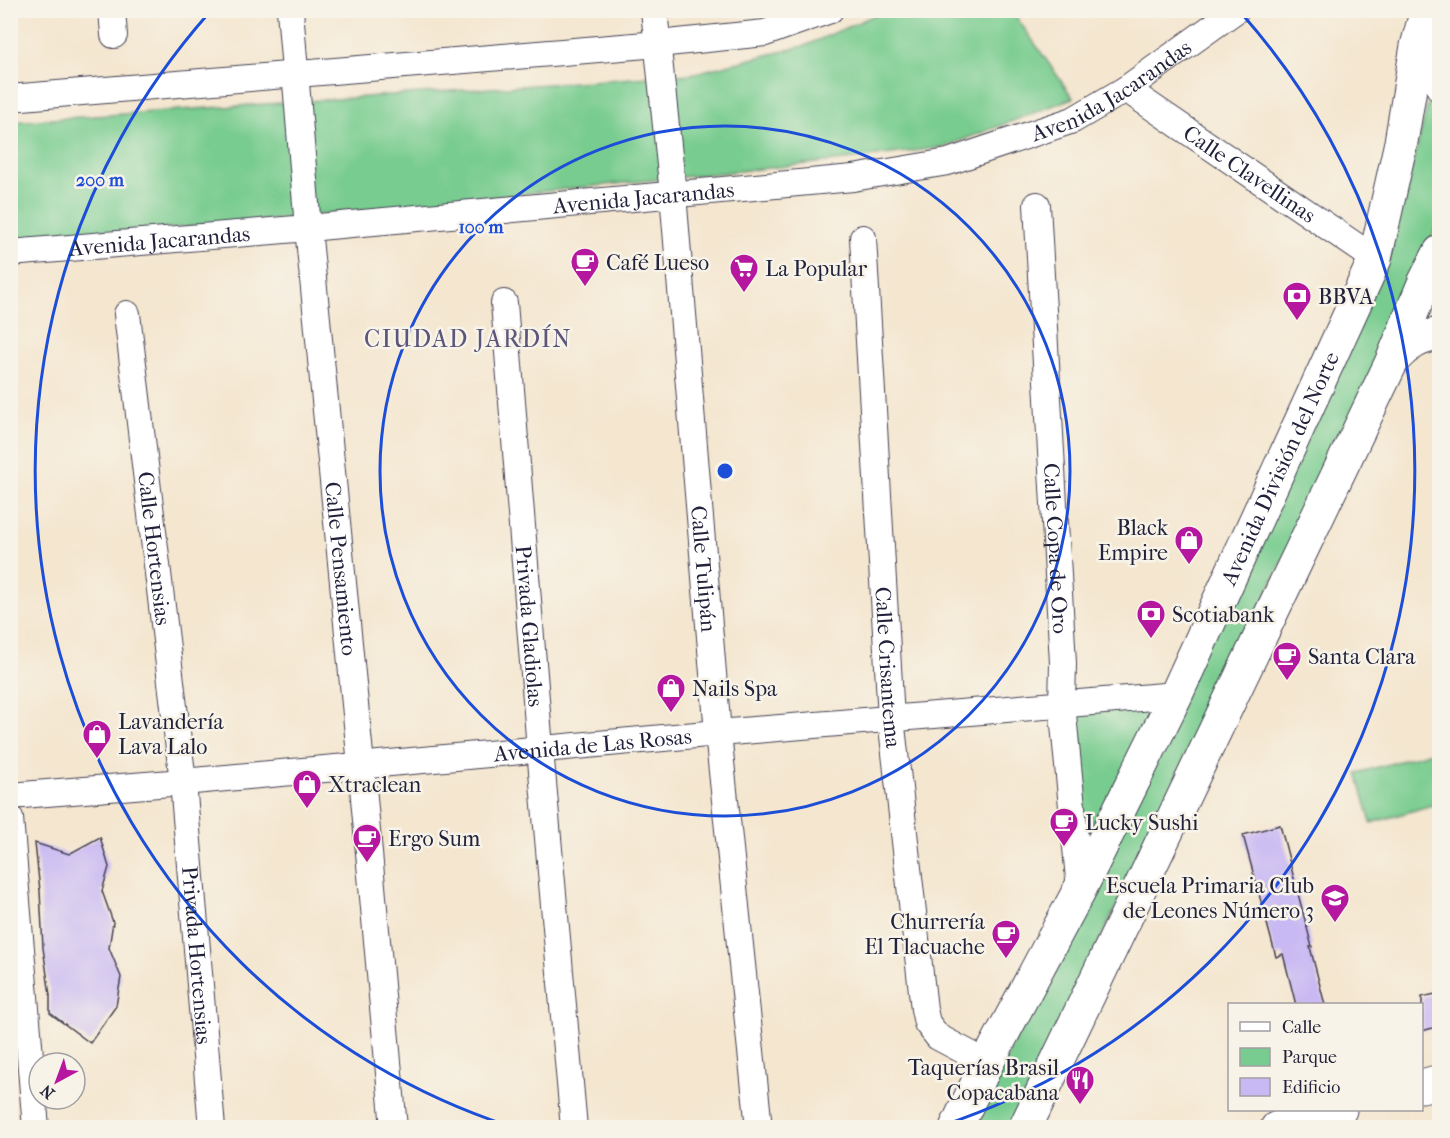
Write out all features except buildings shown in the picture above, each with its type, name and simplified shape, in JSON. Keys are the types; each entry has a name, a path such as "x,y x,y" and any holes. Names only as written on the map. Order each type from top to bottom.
{"main road":[{"name":"Avenida División del Norte","path":"956,1128 987,1063 1080,889 1176,695 1375,259 1401,142 1417,46 1427,10"},
{"path":"1025,1128 1392,361 1425,281 1440,252"},
{"path":"1392,361 1402,349 1414,341 1440,334"},
{"path":"1423,1086 1440,1081"},
{"path":"1277,1128 1336,1111"}],"street":[{"name":"Calle Pensamiento","path":"290,10 308,228 393,1128"},
{"name":"Calle Tulipán","path":"654,10 674,194 718,733 759,1128"},
{"path":"10,98 765,33 830,10"},
{"name":"Avenida Jacarandas","path":"10,253 854,178 948,162 1074,120 1126,89 1236,10"},
{"path":"1417,46 1440,89"},
{"name":"Calle Clavellinas","path":"1126,89 1375,259"},
{"name":"Calle Copa de Oro","path":"1038,205 1063,663 1062,704 1080,889"},
{"name":"Calle Crisantema","path":"863,238 891,718 927,1023 938,1037 987,1063"},
{"name":"Privada Gladiolas","path":"504,303 540,749 574,1128"},
{"name":"Calle Hortensias","path":"127,314 183,782"},
{"name":"Avenida de Las Rosas","path":"10,796 1176,695"},
{"name":"Privada Hortensias","path":"183,782 212,1128"},
{"path":"10,818 19,1023 36,1128"}],"green space":[{"path":"886,10 1012,11 1073,98 944,147 854,159 270,220 11,241 11,122 691,74 807,45"},
{"path":"1430,95 1439,113 1439,220 1397,323 1010,1127 973,1128 1391,252"},
{"path":"1167,697 1072,883 1063,705"},
{"path":"1439,750 1439,803 1371,823 1357,773"}],"place":[{"name":"Café Lueso","path":"585,288"},
{"name":"La Popular","path":"744,294"},
{"name":"BBVA","path":"1297,322"},
{"name":"Black Empire","path":"1189,566"},
{"name":"Scotiabank","path":"1151,640"},
{"name":"Santa Clara","path":"1287,682"},
{"name":"Nails Spa","path":"671,714"},
{"name":"Lavandería Lava Lalo","path":"97,760"},
{"name":"Xtraclean","path":"307,810"},
{"name":"Lucky Sushi","path":"1064,848"},
{"name":"Ergo Sum","path":"367,864"},
{"name":"Escuela Primaria Club de Leones Número 3","path":"1335,924"},
{"name":"Churrería El Tlacuache","path":"1006,960"},
{"name":"Taquerías Brasil Copacabana","path":"1080,1106"}],"district":[{"name":"CIUDAD JARDÍN","path":"468,339"}]}
